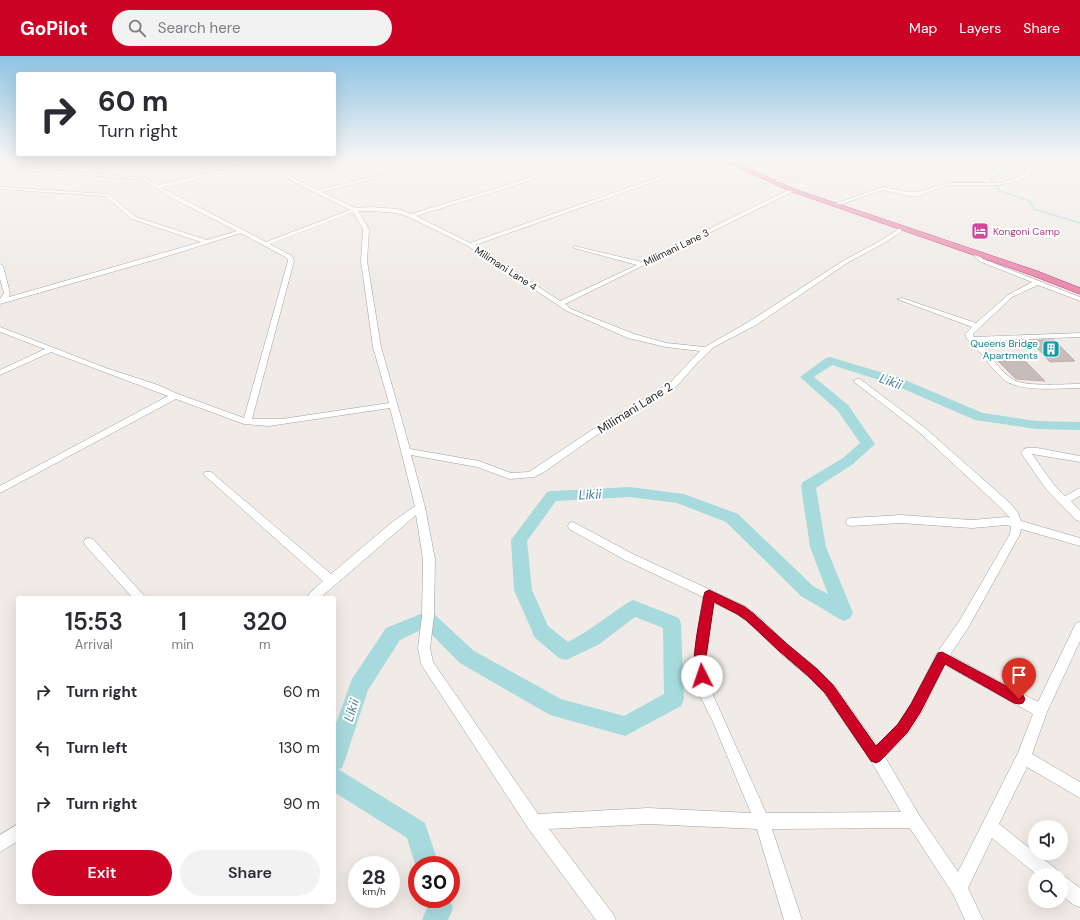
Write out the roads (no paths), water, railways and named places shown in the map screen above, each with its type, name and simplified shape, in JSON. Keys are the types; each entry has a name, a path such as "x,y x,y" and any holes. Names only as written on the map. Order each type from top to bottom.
{"highway":[{"path":"818,199 1080,291"}],"street":[{"path":"111,199 134,218 207,242"},
{"path":"179,199 288,256 291,261 247,422"},
{"path":"332,199 354,210 366,230 364,261 377,347 394,405 420,507 429,559 428,616 424,648 426,664 534,822 607,920"},
{"path":"411,216 465,199"},
{"name":"Milimani Lane 4","path":"470,245 600,199"},
{"name":"Milimani Lane 3","path":"560,304 616,278 773,199"},
{"path":"834,205 850,199"},
{"path":"265,244 354,210 385,209 398,211 411,216 470,245"},
{"name":"Milimani Lane 2","path":"406,452 483,465 510,476 531,475 541,470 595,432 673,385 705,349 758,320 845,262 882,242 899,231 901,228"},
{"path":"0,302 159,257 242,231"},
{"name":"Milimani Lane 4","path":"470,245 569,310 631,336 666,345 705,349"},
{"path":"576,247 642,264"},
{"path":"975,253 981,260 1080,299"},
{"path":"0,266 7,294 4,300 0,302"},
{"path":"1038,282 1010,296 969,334 971,340 1005,377 1013,383 1035,386 1080,386"},
{"path":"900,299 977,326"},
{"path":"0,329 103,370 155,387 175,396 247,422 282,422 394,405"},
{"path":"971,340 1080,335"},
{"path":"0,373 52,350"},
{"path":"857,381 922,430 1006,506 1014,514 1017,524 1015,534 964,624 942,657 916,708 903,729 876,756"},
{"path":"0,490 175,396"},
{"path":"1080,459 1037,451 1027,451 1026,453 1050,487 1080,517"},
{"path":"208,474 331,581"},
{"path":"1063,501 1080,492"},
{"path":"314,596 395,526 420,507"},
{"path":"852,522 901,519 961,524 1006,521 1080,542"},
{"path":"573,526 629,557 741,610 813,673 829,689 876,756 914,820 960,888 974,920"},
{"path":"89,542 138,596"},
{"path":"709,595 700,657 706,694 718,718 762,821 794,920"},
{"path":"960,888 1024,756 1041,711 1080,627"},
{"path":"942,657 1041,711"},
{"path":"1024,756 1080,790"},
{"path":"534,822 648,816 762,821 914,820"},
{"path":"989,826 1041,868"},
{"path":"0,844 16,833"},
{"path":"1068,890 1080,899"}],"waterway":[{"path":"1025,199 1030,201 1034,209 1080,223"},
{"name":"Likii","path":"336,754 359,686 393,634 428,619 467,657 557,708 625,726 674,699 672,624 633,608 591,639 566,652 541,631 523,590 519,540 552,496 630,492 679,498 732,518 807,591 844,613 818,547 808,486 848,461 868,444 843,408 806,377 830,361 896,381 980,417 1036,425 1080,426"},
{"name":"Likii","path":"336,780 417,831 424,856"},
{"name":"Likii","path":"435,920 440,908"}],"place":[{"name":"Kongoni Camp","path":"980,231"},
{"name":"Queens Bridge Apartments","path":"1051,349"}]}
